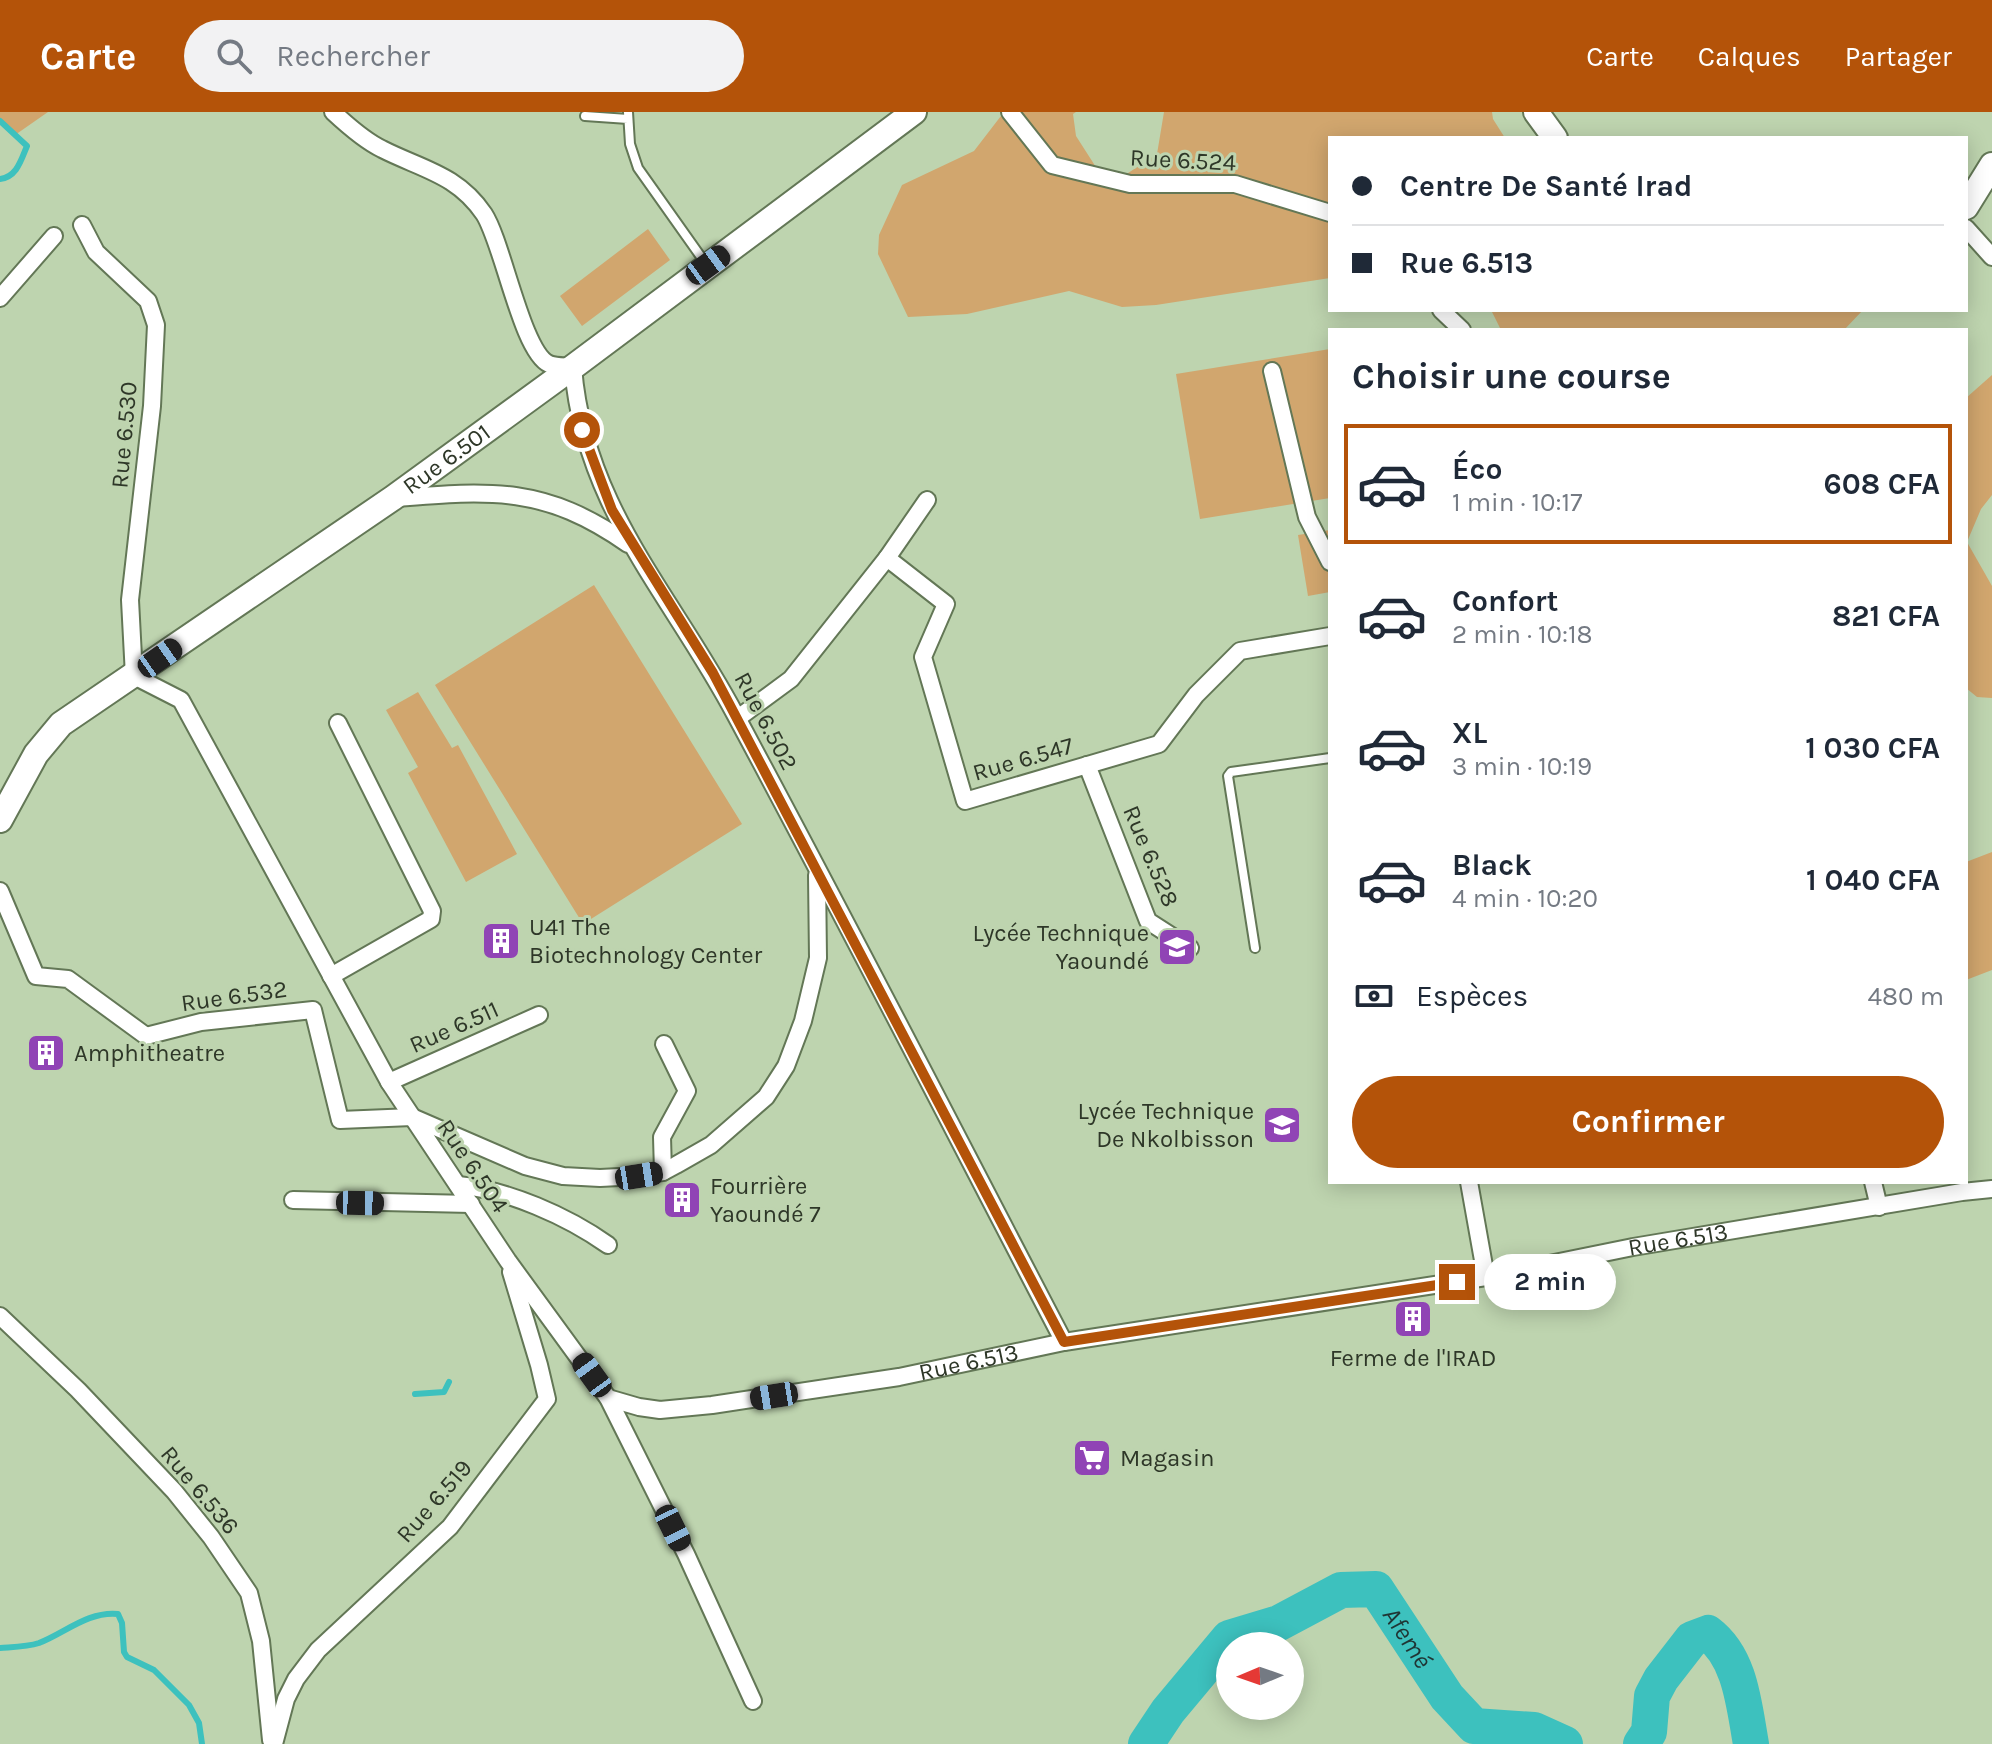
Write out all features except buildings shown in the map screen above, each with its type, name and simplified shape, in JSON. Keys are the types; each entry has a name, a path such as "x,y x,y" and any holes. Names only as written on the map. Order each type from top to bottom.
{"street":[{"path":"333,112 378,148 439,173 466,192 485,215 495,236 515,301 537,354 549,364 573,367"},
{"name":"Rue 6.501","path":"0,820 36,754 61,724 393,498 914,112"},
{"name":"Rue 6.524","path":"1010,112 1052,165 1130,184 1235,184 1328,212"},
{"path":"1536,112 1554,136"},
{"path":"1968,204 1992,165"},
{"name":"Rue 6.530","path":"82,225 96,252 148,301 156,325 152,406 130,600 134,676"},
{"path":"1968,230 1992,257"},
{"path":"0,298 54,236"},
{"path":"1443,312 1460,328"},
{"name":"Rue 6.502","path":"573,367 576,406 589,452 612,510 738,718 1064,1342"},
{"path":"1272,371 1307,517 1328,558"},
{"path":"393,498 457,493 524,496 554,504 608,530 633,547"},
{"path":"738,718 791,679 887,558 927,500"},
{"name":"Rue 6.547","path":"887,558 946,604 923,657 965,801 1159,744 1196,695 1240,651 1328,636"},
{"name":"Rue 6.504","path":"134,676 181,700 389,1082 508,1261 608,1398 686,1554 753,1701"},
{"path":"331,976 431,919 431,906 338,723"},
{"name":"Rue 6.528","path":"1087,765 1148,921 1190,948"},
{"name":"Rue 6.532","path":"0,891 36,976 68,979 146,1036 201,1022 313,1010 340,1120 412,1117 525,1166 563,1176 600,1178 663,1172 711,1145 766,1097 786,1066 803,1021 818,958 817,870"},
{"name":"Rue 6.511","path":"389,1082 539,1015"},
{"path":"663,1172 662,1137 687,1096 664,1044"},
{"path":"1469,1184 1486,1277"},
{"path":"1873,1184 1879,1207"},
{"path":"458,1185 483,1188 529,1204 608,1245"},
{"name":"Rue 6.513","path":"608,1398 660,1410 899,1377 1064,1342 1486,1277 1633,1247 1992,1189"},
{"path":"293,1200 471,1204"},
{"name":"Rue 6.519","path":"273,1744 286,1699 296,1679 318,1650 450,1527 547,1399 508,1261"},
{"name":"Rue 6.536","path":"0,1316 78,1390 174,1491 211,1537 249,1593 261,1641 273,1744"}],"lane":[{"path":"585,116 628,116 630,144 638,168 708,265"},
{"path":"1255,948 1228,781 1231,772 1328,758"}],"shaded area":[{"path":"0,112 48,112 15,135 0,122"},
{"path":"1004,112 1076,112 1073,114 1076,136 1101,175 1119,179 1157,154 1164,112 1492,112 1504,136 1328,136 1328,278 1156,305 1122,307 1069,291 967,314 908,317 878,254 879,235 902,185 974,151"},
{"path":"648,229 670,260 582,326 560,296"},
{"path":"1492,312 1861,312 1846,328 1500,328"},
{"path":"1328,349 1328,498 1200,519 1176,374"},
{"path":"1992,375 1992,495 1981,509 1968,540 1968,396"},
{"path":"1328,530 1328,592 1308,596 1298,535"},
{"path":"1968,544 1992,586 1992,698 1977,697 1968,690"},
{"path":"594,585 742,824 583,924 435,685"},
{"path":"418,692 452,748 458,745 517,854 466,882 408,773 418,767 386,710"},
{"path":"1992,852 1992,970 1968,979 1968,861"}],"waterway":[{"path":"0,121 27,146 11,175 0,179"},
{"path":"415,1394 444,1392 449,1382"},
{"name":"Afemé","path":"1146,1744 1168,1711 1229,1638 1279,1623 1341,1590 1376,1589 1447,1697 1474,1726 1534,1730 1565,1744"},
{"path":"0,1648 34,1644 87,1619 118,1614 127,1657 154,1670 189,1705 199,1723 202,1744"},
{"name":"Afemé","path":"1641,1744 1649,1732 1652,1696 1661,1679 1692,1639 1708,1633 1719,1643 1734,1669 1751,1744"}],"place":[{"name":"U41 The Biotechnology Center","path":"501,941"},
{"name":"Lycée Technique Yaoundé","path":"1177,947"},
{"name":"Amphitheatre","path":"46,1053"},
{"name":"Lycée Technique De Nkolbisson","path":"1282,1125"},
{"name":"Fourrière Yaoundé 7","path":"682,1200"},
{"name":"Ferme de l'IRAD","path":"1413,1319"},
{"name":"Magasin","path":"1092,1458"}],"route":[{"path":"582,430 612,510 713,673 1064,1342 1457,1282"}]}
